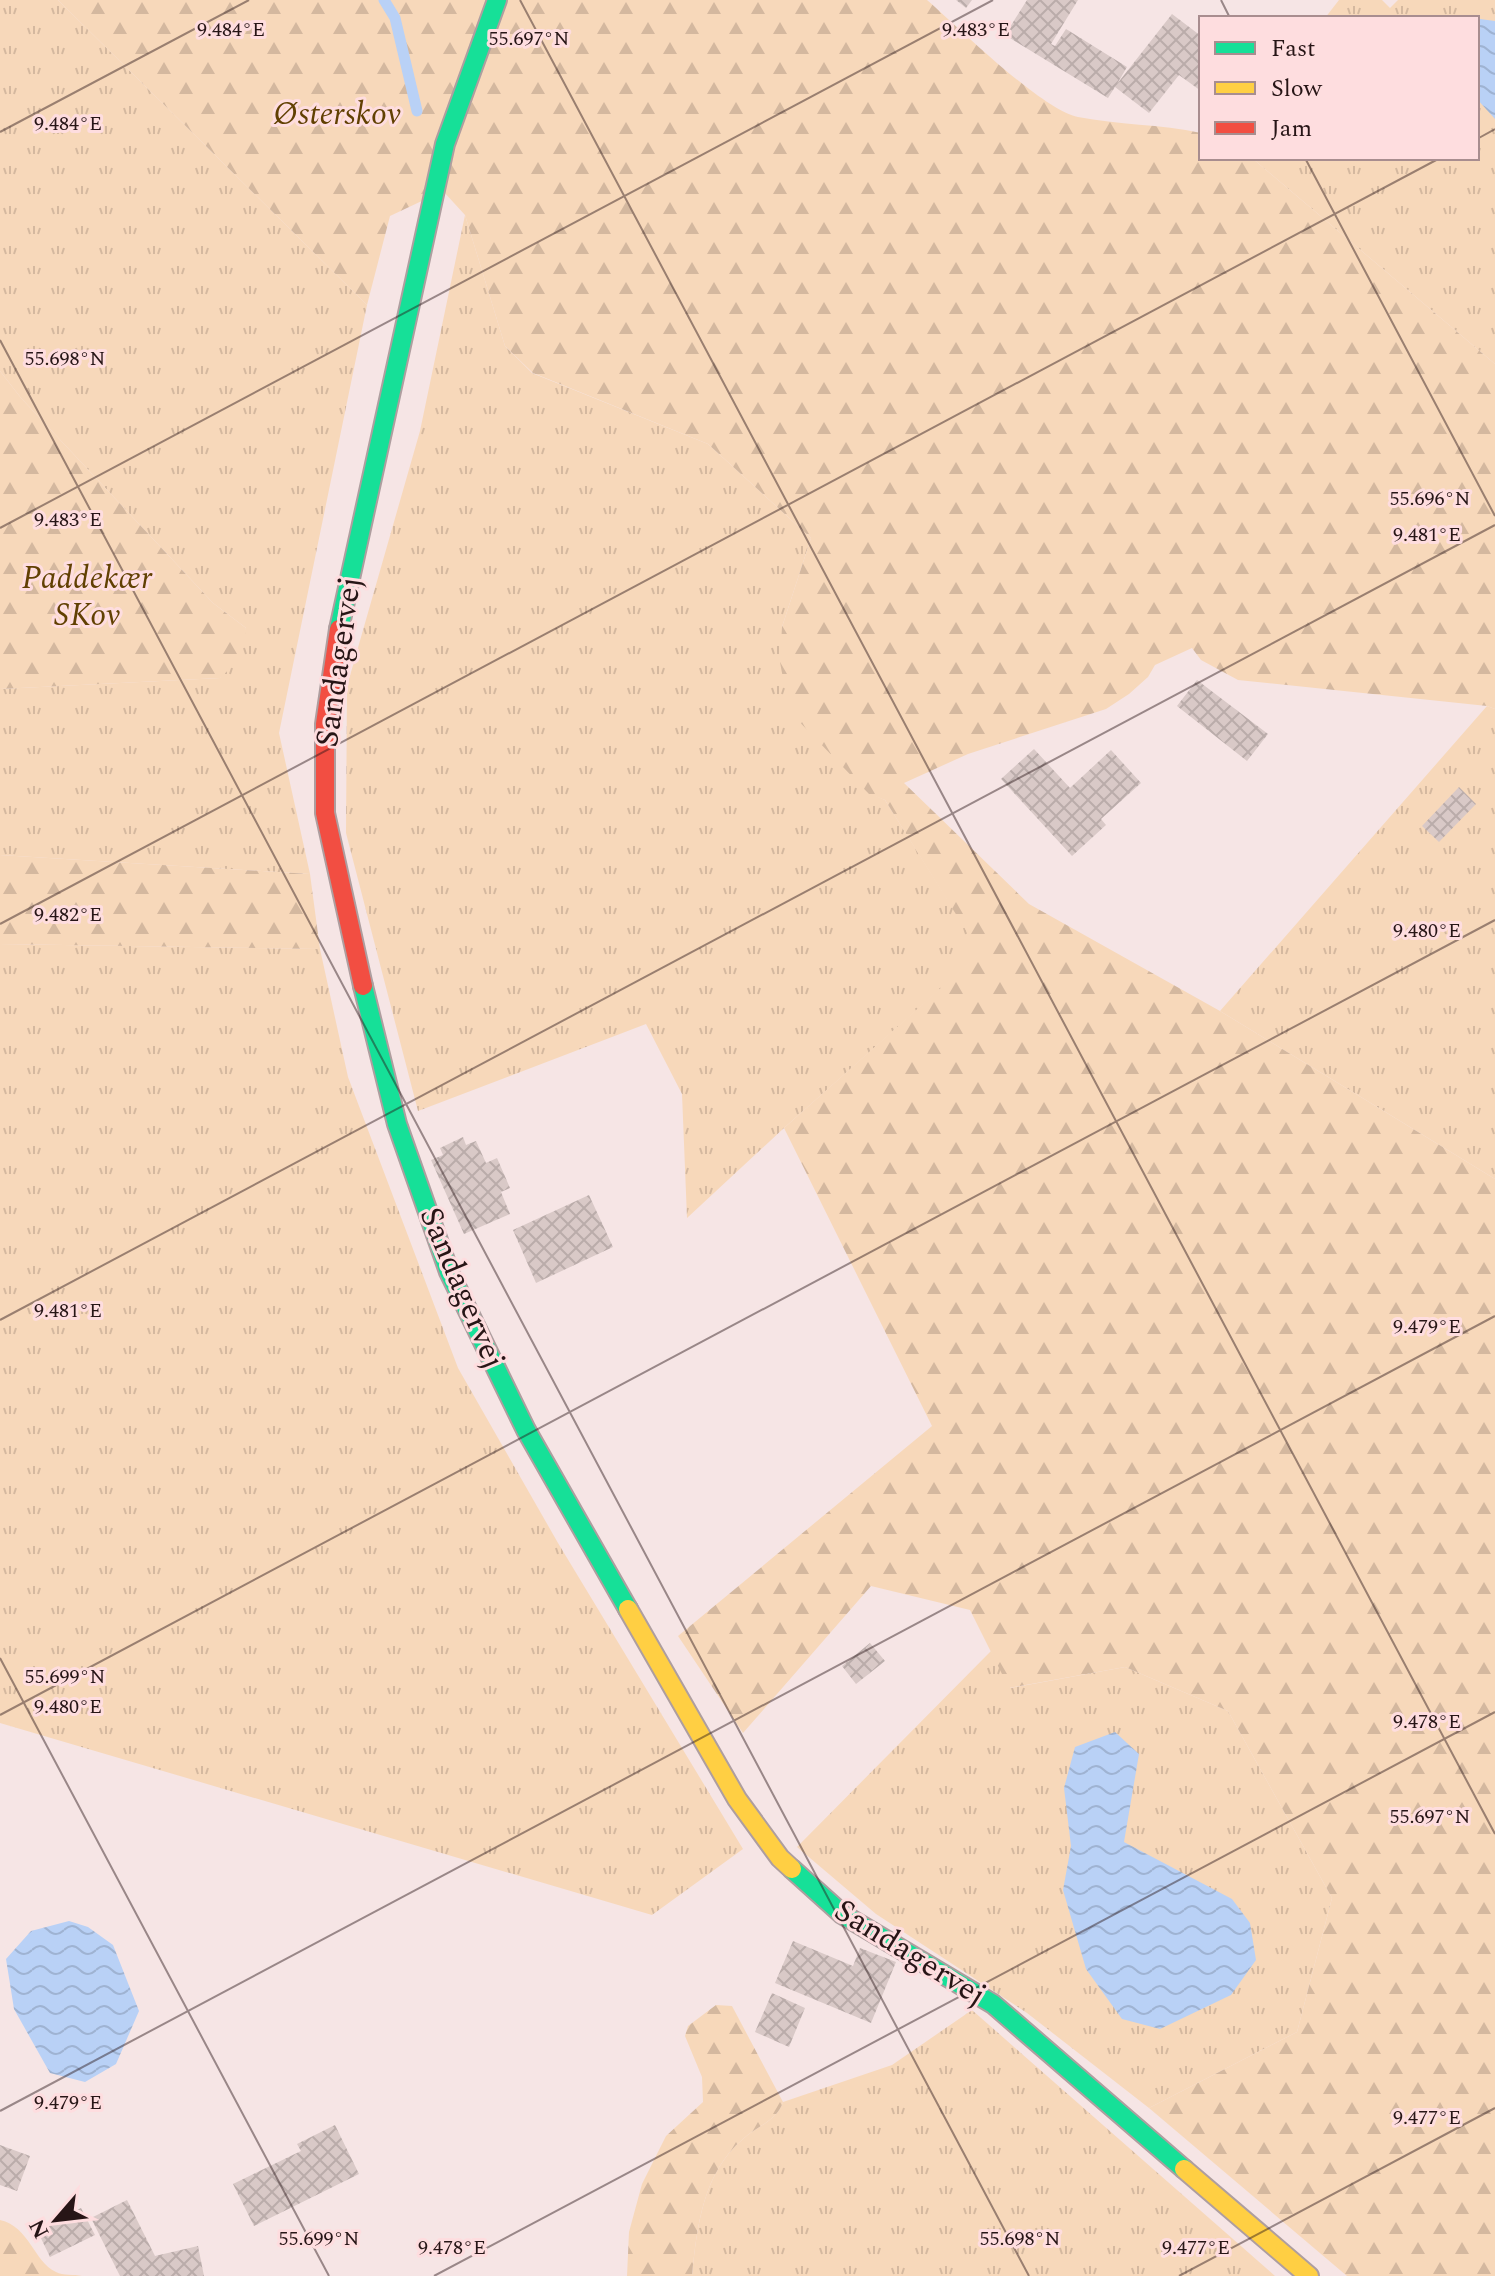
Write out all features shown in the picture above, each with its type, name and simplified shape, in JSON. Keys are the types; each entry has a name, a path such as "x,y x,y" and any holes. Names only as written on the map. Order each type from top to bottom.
{"street":[{"name":"Sandagervej","path":"497,0 445,144 342,611 325,724 325,813 350,935 397,1124 449,1272 526,1430 737,1799 780,1858 842,1914 993,2004 1309,2276"}],"green space":[{"path":"0,0 58,0 367,305 279,733 310,874 0,855 0,689 220,678 246,628 213,603 21,398 0,371"},
{"name":"Østerskov","path":"58,0 927,0 1023,84 1062,111 1093,120 1199,133 1199,160 1254,160 1495,364 1495,709 1238,680 1201,660 1192,648 1155,665 1148,677 1106,709 968,754 904,783 1029,904 1220,1011 1495,1179 1495,2276 1347,2276 1149,2108 1297,2032 1332,1898 1228,1711 1125,1667 1009,1688 970,1610 871,1586 743,1733 678,1636 932,1426 784,1128 980,953 885,800 869,794 789,711 780,662 782,627 811,538 708,444 533,373 505,346 465,215 443,191 390,216 367,305"},
{"path":"1339,0 1382,0 1390,8 1398,0 1495,0 1495,364 1254,160 1479,160 1479,16 1327,16"},
{"path":"465,215 505,346 532,373 708,444 811,538 782,627 869,793 885,800 981,953 687,1218 682,1094 646,1024 418,1111 346,833 347,686 420,431"},
{"name":"Paddekær SKov","path":"0,371 21,398 213,603 246,628 241,658 220,678 0,689"},
{"path":"1487,706 1495,709 1495,1179 1220,1011"},
{"path":"0,855 310,874 320,949 0,944"},
{"path":"0,944 320,949 348,1077 458,1368 558,1543 743,1849 652,1915 0,1723"},
{"path":"991,1651 1010,1688 1125,1667 1228,1711 1332,1898 1297,2032 1149,2108 1027,2013 876,1914 797,1847"},
{"path":"716,2005 732,2006 783,2102 776,2114 743,2139 719,2168 704,2202 692,2276 627,2276 629,2232 642,2184 666,2136 703,2102 702,2077 685,2036 688,2026"},
{"path":"972,2010 1275,2276 692,2276 704,2202 719,2168 743,2139 771,2119 783,2102 892,2065"},
{"path":"0,2220 18,2230 48,2267 59,2273 82,2276 0,2276"}],"water":[{"path":"1479,20 1495,21 1495,119 1479,101"},
{"path":"1115,1732 1139,1754 1124,1842 1232,1899 1250,1923 1256,1960 1231,1995 1160,2029 1122,2019 1086,1969 1063,1890 1071,1846 1064,1788 1075,1747"},
{"path":"69,1921 88,1927 113,1945 139,2011 116,2064 85,2082 50,2073 14,2009 6,1959 31,1931"}],"building":[{"path":"956,0 972,0 966,8"},
{"path":"1027,0 1078,0 1051,44 1055,46 1066,29 1127,67 1117,84 1172,14 1199,34 1199,90 1179,75 1149,113 1115,87 1108,98 1005,35"},
{"path":"1197,680 1268,734 1247,761 1177,706"},
{"path":"1034,749 1070,788 1111,750 1141,783 1101,819 1106,825 1072,856 1001,779"},
{"path":"1459,787 1476,804 1439,842 1422,826"},
{"path":"463,1137 466,1145 476,1141 486,1163 497,1158 510,1188 501,1192 510,1214 464,1234 431,1160 443,1155 440,1148"},
{"path":"589,1195 613,1247 536,1283 513,1230"},
{"path":"870,1643 885,1661 856,1684 842,1666"},
{"path":"793,1941 853,1966 860,1948 896,1962 871,2023 775,1983"},
{"path":"772,1993 805,2008 789,2047 755,2032"},
{"path":"335,2125 359,2174 254,2226 233,2184 301,2151 297,2144"},
{"path":"0,2145 30,2156 17,2191 0,2185"},
{"path":"127,2200 155,2256 198,2246 204,2276 120,2276 91,2218"},
{"path":"81,2208 95,2235 50,2257 37,2230"}],"waterway":[{"path":"384,0 395,18 417,111"}],"traffic: fast":[{"path":"339,629 445,144 497,0"},
{"path":"363,986 397,1124 449,1272 526,1430 628,1609"},
{"path":"792,1869 842,1914 993,2004 1184,2169"}],"traffic: slow":[{"path":"628,1609 737,1799 780,1858 792,1869"},
{"path":"1184,2169 1309,2276"}],"traffic: jam":[{"path":"339,629 325,724 325,813 363,986"}]}
